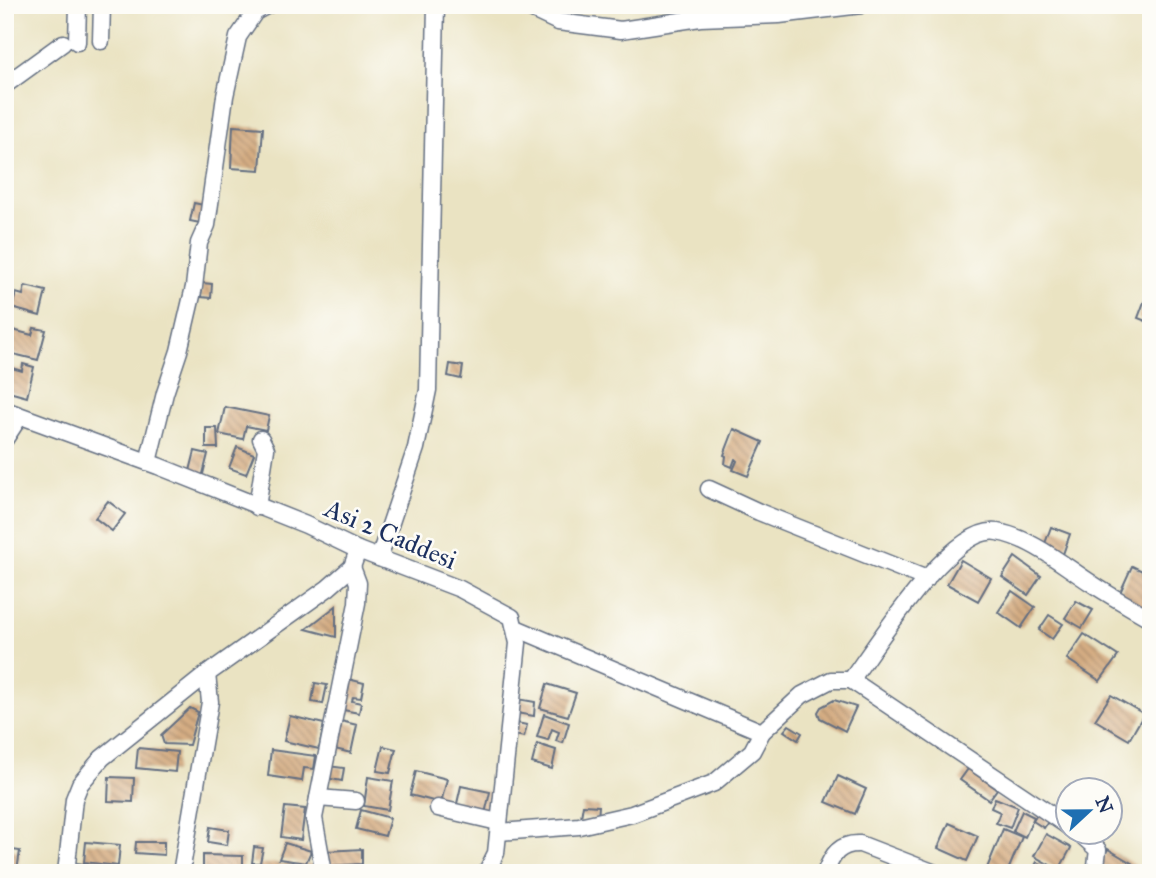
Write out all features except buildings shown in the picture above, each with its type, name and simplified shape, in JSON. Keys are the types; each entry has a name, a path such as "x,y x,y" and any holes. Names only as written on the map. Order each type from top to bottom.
{"street":[{"path":"5,85 70,42 78,5"},
{"path":"101,41 102,5"},
{"path":"148,462 194,287 199,243 207,225 210,193 238,37 256,12 268,5"},
{"path":"379,558 416,448 428,390 436,5"},
{"path":"522,5 558,22 621,30 700,18 779,15 861,5"},
{"path":"5,439 13,413"},
{"name":"Asi 2 Caddesi","path":"13,413 148,462 306,525 358,551 460,589 504,611 512,617 516,628"},
{"path":"257,507 266,449 261,439"},
{"path":"709,489 759,512 927,579"},
{"path":"851,680 927,579 962,543 982,533 996,531 1032,545 1151,619"},
{"path":"85,873 66,871 74,799 80,784 102,758 207,674 352,567 358,551"},
{"path":"324,873 314,818 318,798 313,775 357,603 358,583 352,567"},
{"path":"486,873 496,853 511,722 516,628 762,732"},
{"path":"181,873 210,702 207,674"},
{"path":"438,808 499,827 579,826 619,817 714,783 752,751 762,732 802,695 831,680 851,680 1054,816"},
{"path":"318,798 356,801"},
{"path":"825,873 839,848 850,844 860,844 927,871"},
{"path":"1094,846 1098,850 1095,873"}]}
